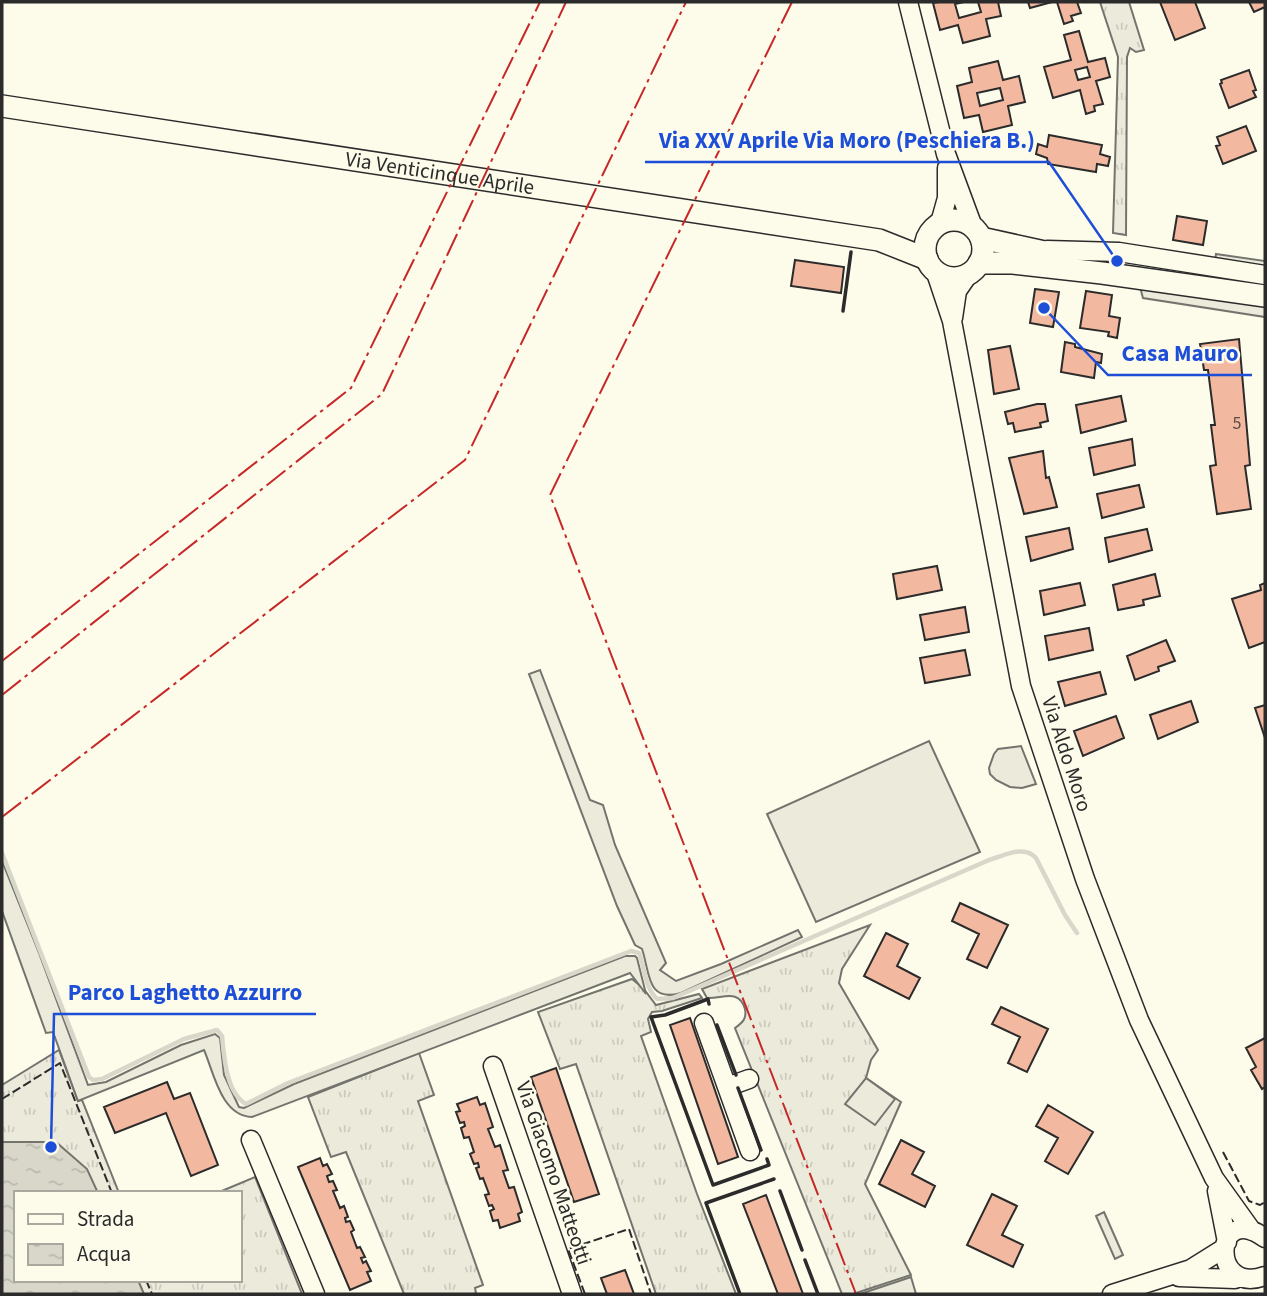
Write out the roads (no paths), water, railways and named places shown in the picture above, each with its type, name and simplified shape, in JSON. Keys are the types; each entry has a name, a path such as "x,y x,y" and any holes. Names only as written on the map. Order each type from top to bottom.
{"main road":[{"name":"Via Venticinque Aprile","path":"2,106 879,240 931,264"},
{"path":"1102,273 1041,251 977,233 957,220 936,227 926,244 931,264 952,277 975,268 1013,263 1265,296"},
{"name":"Via Venticinque Aprile","path":"879,240 936,227"},
{"path":"975,268 982,255 977,233"}],"street":[{"path":"908,2 946,154 977,233"},
{"path":"936,227 948,190 946,154"},
{"path":"1041,251 1119,251 1265,275"},
{"name":"Via Aldo Moro","path":"931,264 952,321 1021,686 1085,879 1139,1020 1214,1178 1262,1236"},
{"name":"Via Aldo Moro","path":"952,321 957,291 975,268"},
{"path":"704,1023 750,1151"},
{"name":"Via Giacomo Matteotti","path":"493,1066 572,1294"},
{"path":"727,1087 749,1079"},
{"path":"251,1140 315,1294"},
{"name":"Via Aldo Moro","path":"1214,1178 1225,1246 1224,1266 1238,1280"},
{"path":"1112,1294 1169,1277 1198,1265 1225,1246 1239,1232 1262,1236"},
{"path":"1169,1277 1258,1280 1265,1276"},
{"path":"1238,1280 1259,1294"}],"water":[{"path":"2,1142 56,1142 87,1169 97,1191 14,1191 14,1282 139,1282 144,1294 2,1294"}],"waterway":[{"path":"2,853 89,1077 93,1080 102,1079 184,1039 217,1030 222,1036 230,1083 239,1099 246,1104 288,1083 631,951 639,953 647,983 657,999 673,998 989,860 1014,852 1026,852 1036,858 1077,933"}],"place":[{"name":"Via XXV Aprile Via Moro (Peschiera B.)","path":"1117,261"},
{"name":"Casa Mauro","path":"1044,308"},
{"name":"Parco Laghetto Azzurro","path":"51,1147"}]}
